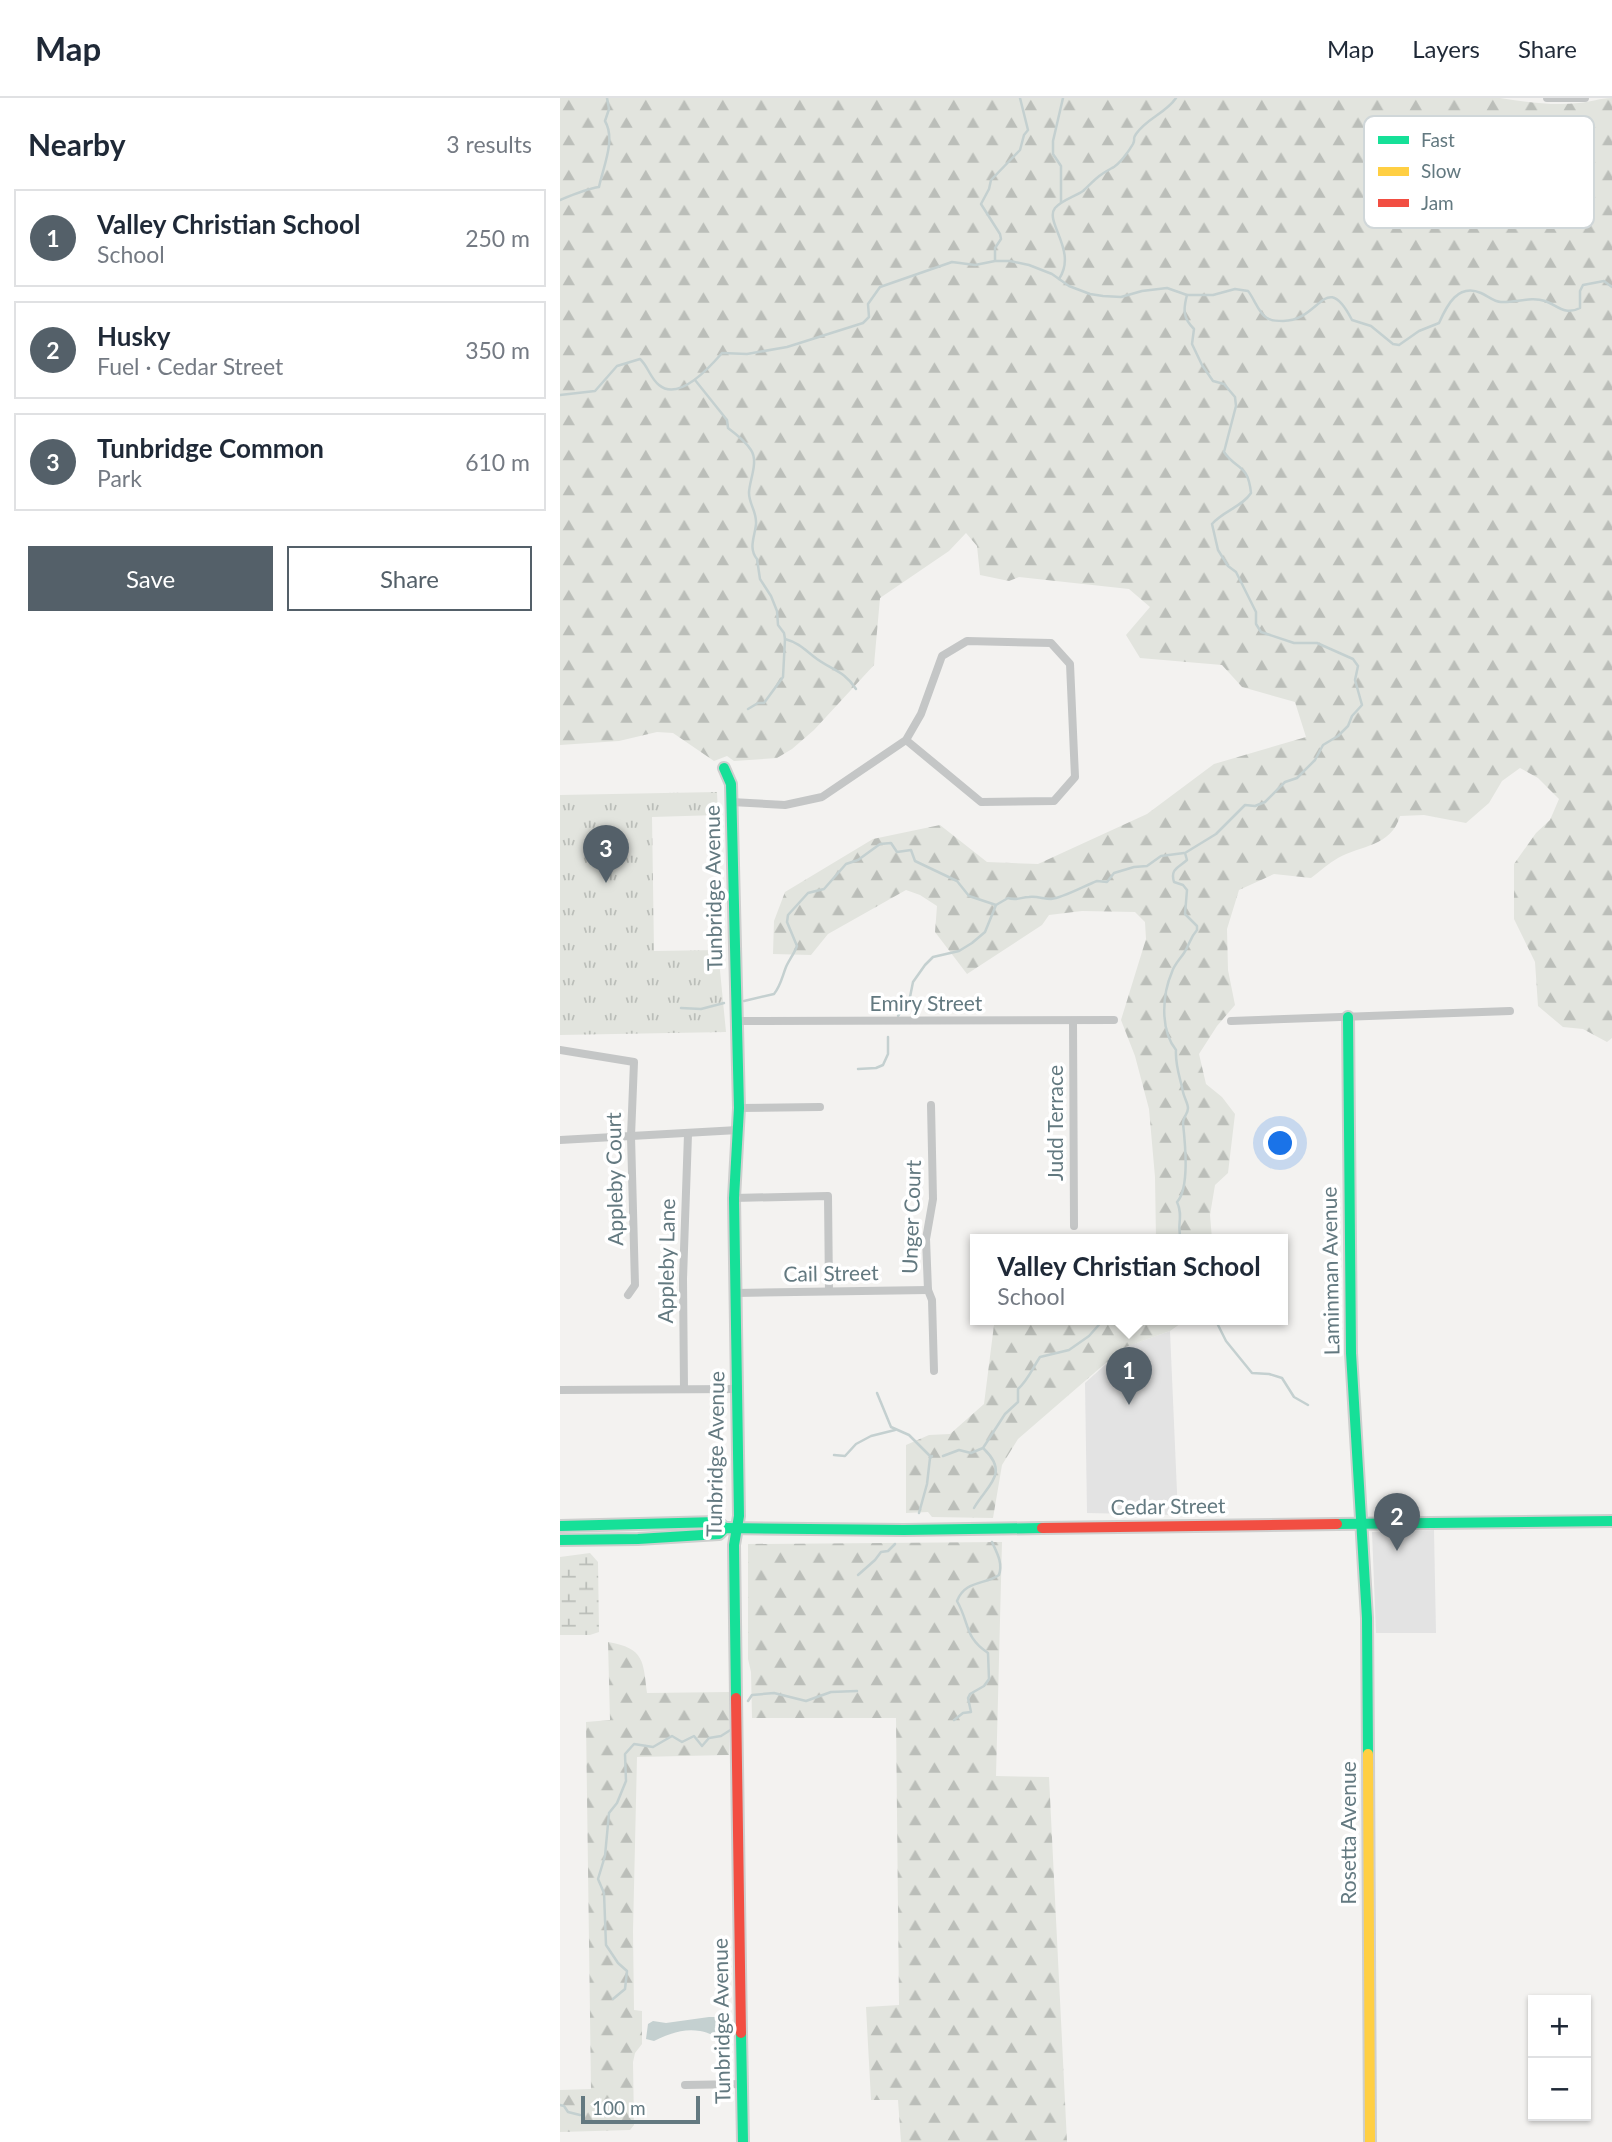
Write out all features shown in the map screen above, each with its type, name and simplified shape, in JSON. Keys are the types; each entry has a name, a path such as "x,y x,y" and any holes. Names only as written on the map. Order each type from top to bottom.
{"street":[{"path":"1548,98 1585,98"},
{"path":"731,802 785,805 822,797 906,740 921,714 942,656 967,641 1051,643 1070,664 1075,776 1054,801 981,802 906,740"},
{"name":"Tunbridge Avenue","path":"724,768 731,784 739,1108 734,1198 738,1516 730,1528 743,2142"},
{"path":"1231,1021 1510,1011"},
{"name":"Laminman Avenue","path":"1348,1017 1351,1353 1361,1524"},
{"name":"Emiry Street","path":"737,1021 1114,1020"},
{"name":"Judd Terrace","path":"1073,1021 1074,1226"},
{"name":"Appleby Court","path":"560,1050 634,1062 631,1136 635,1285 628,1295"},
{"name":"Unger Court","path":"932,1105 933,1199 926,1239 928,1290 932,1300 934,1371"},
{"path":"739,1108 820,1107"},
{"path":"560,1140 738,1130"},
{"name":"Appleby Lane","path":"684,1389 683,1279 688,1133"},
{"path":"734,1198 828,1196 829,1291"},
{"name":"Cail Street","path":"736,1293 928,1290"},
{"path":"560,1390 737,1389"},
{"name":"Cedar Street","path":"560,1526 719,1522 730,1528 904,1530 1612,1521"},
{"name":"Rosetta Avenue","path":"1361,1524 1367,1618 1370,2142"},
{"name":"Cedar Street","path":"560,1540 719,1534 730,1528"},
{"path":"685,2085 742,2084"}],"shaded area":[{"path":"1170,1331 1178,1515 1087,1513 1085,1383 1125,1347"},
{"path":"1434,1530 1436,1633 1376,1633 1372,1532"},
{"path":"723,2017 723,2035 688,2030 654,2041 646,2039 648,2024 653,2021 666,2023"}],"green space":[{"path":"560,98 1500,98 1559,104 1612,98 1612,1038 1607,1042 1583,1029 1563,1027 1538,1006 1535,962 1514,919 1514,864 1536,833 1550,820 1559,799 1538,778 1520,768 1502,781 1489,803 1466,823 1424,815 1400,816 1390,834 1374,844 1338,858 1311,878 1274,874 1239,890 1227,929 1228,970 1235,1005 1199,1054 1206,1084 1222,1097 1235,1114 1228,1173 1215,1185 1210,1215 1212,1234 1156,1234 1155,1177 1149,1109 1135,1056 1121,1020 1146,939 1145,922 1135,912 1082,911 1049,915 1042,925 967,974 935,932 937,906 906,890 828,934 811,955 773,954 774,921 785,892 873,839 940,825 987,862 1038,864 1147,814 1214,764 1306,737 1295,702 1242,687 1222,665 1140,658 1126,635 1150,607 1129,589 1019,577 1009,581 980,575 977,546 966,533 949,551 880,598 874,665 814,730 777,758 734,761 727,756 714,761 673,733 657,732 619,741 560,745"},
{"path":"717,792 718,815 652,817 654,951 718,950 726,1032 560,1035 560,795"},
{"path":"994,1325 1178,1325 1170,1331 1123,1348 1018,1439 1002,1465 993,1518 932,1517 928,1512 906,1513 906,1445 929,1435 950,1434 984,1404"},
{"path":"1002,1542 996,1776 1049,1777 1067,2142 901,2142 898,2100 871,2100 866,2007 899,2005 896,1718 752,1718 751,1672 748,1659 748,1544"},
{"path":"590,1553 598,1562 599,1632 590,1635 560,1635 560,1557"},
{"path":"608,1642 629,1648 640,1658 647,1693 730,1692 729,1755 637,1757 634,2010 642,2011 642,2044 635,2053 633,2062 634,2125 630,2130 560,2132 560,2090 591,2089 586,1722 610,1720"}],"waterway":[{"path":"560,200 599,187 609,145 605,121 609,109 607,98"},
{"path":"995,260 995,248 1001,239 1000,234 981,204 991,180 1020,150 1028,130 1020,98"},
{"path":"1061,202 1061,166 1053,154 1053,141 1063,98"},
{"path":"1059,279 1065,258 1054,221 1055,208 1118,164 1131,147 1140,128 1176,98"},
{"path":"560,395 595,391 617,366 640,359 659,385 667,389 685,386 694,381 722,353 747,354 787,347 863,323 869,317 868,304 880,287 952,262 975,265 1010,261 1029,265 1052,274 1069,286 1103,296 1121,297 1167,288 1187,295 1213,295 1235,289 1248,291 1264,316 1277,321 1296,319 1328,297 1335,298 1352,320 1371,326 1393,344 1399,345 1419,331 1439,323 1454,298 1466,291 1481,293 1498,302 1540,300 1570,311 1580,308 1580,291 1583,285 1604,281 1612,287"},
{"path":"1180,1234 1177,1202 1184,1186 1183,1123 1188,1108 1178,1071 1176,1050 1167,1033 1164,1012 1166,991 1173,969 1197,926 1185,914 1187,890 1183,885 1174,882 1174,871 1187,860 1185,853 1216,834 1245,805 1255,806 1265,802 1285,782 1297,778 1315,760 1323,745 1348,726 1352,716 1362,705 1355,680 1358,666 1353,659 1317,643 1294,643 1261,632 1256,624 1256,612 1236,572 1228,566 1218,550 1212,524 1251,493 1247,476 1224,452 1236,406 1235,397 1224,384 1213,381 1192,344 1194,329 1185,314 1187,295"},
{"path":"695,380 727,420 728,428 746,444 753,455 754,466 749,493 756,520 753,551 760,579 771,596 777,611 778,625 785,639 783,677 764,703 758,703 748,709"},
{"path":"785,639 799,645 843,675 856,689"},
{"path":"744,1001 774,994 778,987 797,946 787,922 788,915 808,893 824,889 846,864 858,860 880,844 891,843 897,852 911,850 915,861 957,881 969,896 996,905 1008,898 1056,898 1097,881 1107,882 1114,873 1147,866 1161,856 1184,853"},
{"path":"898,1016 910,997 913,982 925,965 933,957 959,951 972,943 985,932 996,905"},
{"path":"681,1008 701,1009 724,1003"},
{"path":"858,1069 883,1065 888,1054 888,1037"},
{"path":"943,1456 959,1450 971,1453 983,1448 1005,1414 1018,1402 1018,1389 1040,1357 1069,1350 1089,1336 1099,1325"},
{"path":"1218,1325 1226,1341 1252,1373 1282,1378 1294,1397 1308,1405"},
{"path":"877,1393 891,1427 909,1435 931,1457"},
{"path":"834,1455 845,1456 856,1444 871,1436 895,1430"},
{"path":"974,1508 996,1473 992,1458 984,1449"},
{"path":"919,1513 932,1456"},
{"path":"954,1720 963,1713 971,1712 968,1698 970,1694 984,1686 989,1679 988,1653 971,1636 957,1601 965,1589 999,1575 1000,1562 992,1542"},
{"path":"858,1575 881,1552 888,1551 895,1544"},
{"path":"748,1701 752,1695 774,1693 806,1701 831,1692 857,1691"},
{"path":"613,1999 625,1989 627,1971 606,1945 604,1893 598,1879 605,1856 609,1813 617,1803 626,1781 625,1754 634,1744 653,1747 672,1736 682,1742 694,1736 702,1746 709,1738 721,1736 732,1729"},
{"path":"560,2105 568,2112 580,2115"}],"traffic: fast":[{"path":"724,768 731,784 739,1108 734,1198 739,1516 734,1545 736,1698"},
{"path":"1348,1017 1351,1353 1367,1618 1368,1754"},
{"path":"1337,1524 1612,1521"},
{"path":"560,1526 718,1522 725,1528"},
{"path":"560,1540 719,1534 725,1528 1042,1528"},
{"path":"741,2033 743,2142"}],"traffic: slow":[{"path":"1368,1754 1370,2142"}],"traffic: jam":[{"path":"1042,1528 1337,1524"},
{"path":"736,1698 741,2033"}],"place":[{"name":"Tunbridge Common","path":"606,883"},
{"name":"Valley Christian School","path":"1129,1405"},
{"name":"Husky","path":"1397,1551"}]}
